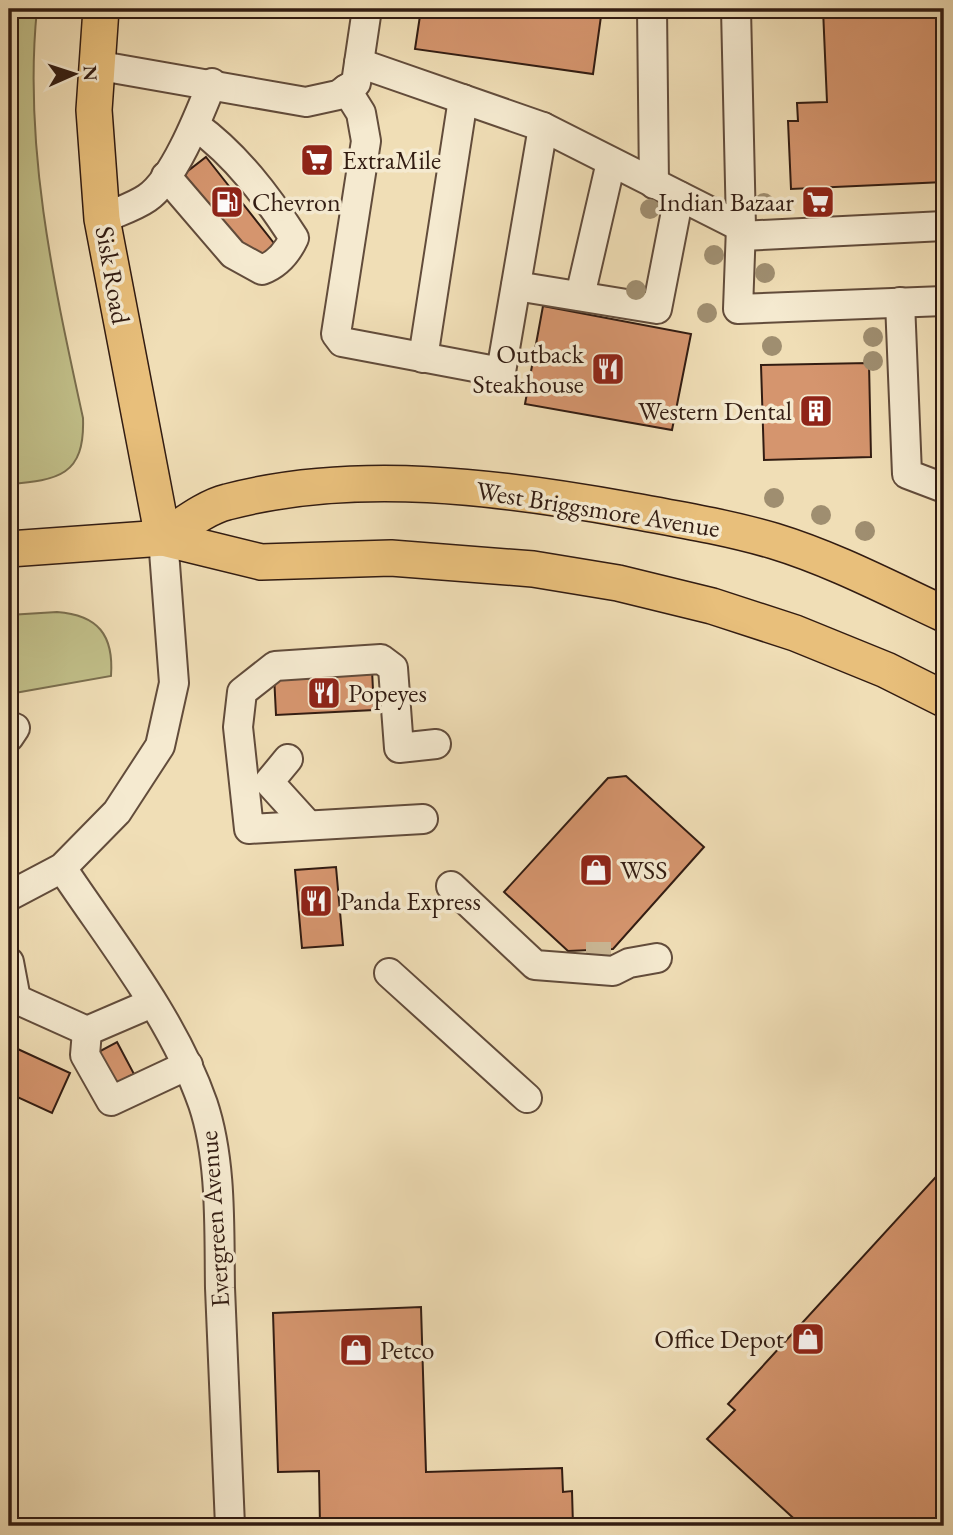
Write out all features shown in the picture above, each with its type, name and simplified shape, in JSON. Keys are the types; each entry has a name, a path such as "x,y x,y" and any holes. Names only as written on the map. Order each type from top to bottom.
{"main road":[{"name":"Sisk Road","path":"101,9 96,65 95,143 102,219 163,538"},
{"name":"West Briggsmore Avenue","path":"163,538 225,502 316,488 425,485 535,494 712,525 773,541 848,568 944,614"},
{"name":"West Briggsmore Avenue","path":"9,549 163,538 261,562 391,558 468,561 618,583 712,606 795,633 886,670 944,699"},
{"path":"848,568 944,589"}],"street":[{"path":"96,65 212,83 306,102 338,95 356,83 367,9"},
{"path":"516,286 657,309 666,190 652,9"},
{"path":"736,9 741,232 738,309 944,300"},
{"path":"359,63 542,127 666,190 741,232 944,226"},
{"path":"102,219 149,197 166,176 196,126 212,83"},
{"path":"346,89 361,113 366,141 336,334 342,342 423,358 501,372 542,127"},
{"path":"423,358 463,99"},
{"path":"166,176 233,254 262,270 275,265 290,248 294,238 270,200 217,141 196,126"},
{"path":"580,296 611,162"},
{"path":"900,302 907,474 944,488"},
{"path":"9,896 62,868 117,813 160,746 174,683 163,538"},
{"path":"423,819 249,829 238,727 242,692 275,666 381,659 393,668 399,748 436,744"},
{"path":"9,729 15,728 9,737"},
{"path":"240,747 308,825"},
{"path":"269,782 288,760"},
{"name":"Evergreen Avenue","path":"62,868 152,1003 188,1065 204,1107 213,1156 219,1229 230,1526"},
{"path":"451,886 535,965 657,958"},
{"path":"9,962 13,1000 87,1031 152,1003"},
{"path":"388,974 527,1098"},
{"path":"87,1031 85,1055 111,1101 188,1065"}],"shaded area":[{"path":"9,9 37,9 34,112 38,164 52,266 83,418 79,452 65,471 42,480 9,484"},
{"path":"57,612 83,618 100,630 110,649 111,676 9,694 9,615"}],"building":[{"path":"421,9 602,9 593,74 415,49"},
{"path":"823,9 944,9 944,182 791,189 788,121 798,121 797,103 827,102"},
{"path":"206,157 277,247 256,264 184,174"},
{"name":"Outback Steakhouse","path":"543,306 691,334 672,430 525,404"},
{"name":"Western Dental","path":"869,363 871,457 764,460 761,365"},
{"name":"Popeyes","path":"372,670 374,710 276,715 274,675"},
{"path":"626,776 704,847 613,949 568,951 504,892 608,778"},
{"path":"336,867 343,945 302,948 295,870"},
{"path":"117,1042 134,1074 108,1088 91,1056"},
{"path":"9,1045 70,1073 52,1113 11,1094 9,1099"},
{"path":"944,1168 944,1509 929,1526 802,1526 707,1439 735,1410 728,1404"},
{"path":"421,1307 426,1472 562,1468 563,1492 572,1491 573,1526 320,1526 319,1471 278,1472 273,1313"}],"tunnel":[{"path":"586,956 611,956"}],"place":[{"name":"ExtraMile","path":"317,160"},
{"name":"Chevron","path":"227,202"},
{"name":"Indian Bazaar","path":"818,202"},
{"name":"Outback Steakhouse","path":"608,369"},
{"name":"Western Dental","path":"816,411"},
{"name":"Popeyes","path":"324,693"},
{"name":"WSS","path":"596,870"},
{"name":"Panda Express","path":"316,901"},
{"name":"Office Depot","path":"808,1339"},
{"name":"Petco","path":"356,1350"}]}
